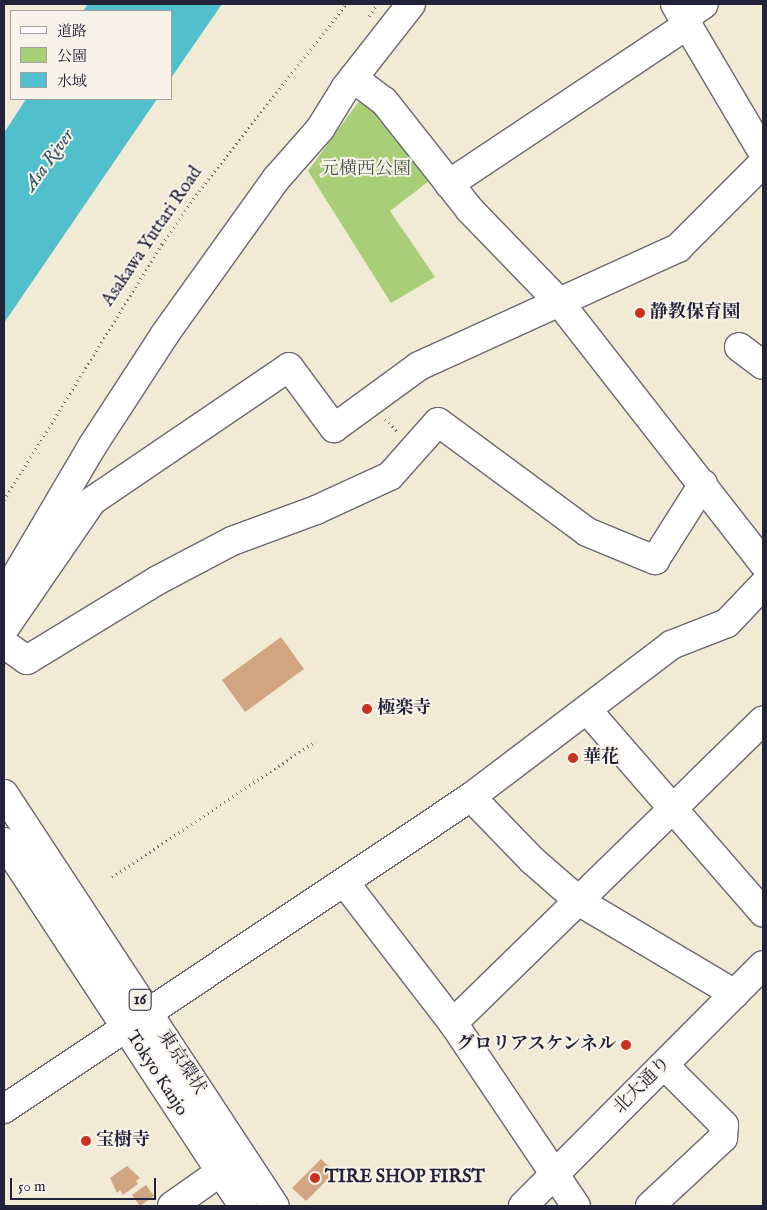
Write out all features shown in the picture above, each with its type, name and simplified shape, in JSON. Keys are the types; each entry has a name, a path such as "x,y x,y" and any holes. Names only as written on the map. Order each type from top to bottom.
{"main road":[{"path":"4,596 93,445 155,350 276,179 320,129 353,78 411,4"},
{"path":"449,184 688,12 763,153"},
{"path":"353,78 384,101 470,210 560,303 763,563"},
{"path":"4,629 92,500 289,367 334,428 419,366 678,248 763,163"},
{"path":"739,347 763,365"},
{"path":"4,644 27,660 158,580 232,541 316,510 390,476 438,422 587,532 655,560 703,484"},
{"path":"4,1109 147,1011 344,883 471,797 588,711 671,645 727,623 757,592"},
{"path":"588,711 763,912"},
{"path":"453,1023 580,902 763,720"},
{"name":"東京環状","path":"4,794 275,1206"},
{"path":"471,797 532,860 580,902 735,994"},
{"name":"Tokyo Kanjo","path":"4,842 242,1206"},
{"path":"344,883 453,1023 576,1206"},
{"name":"北大通り","path":"523,1206 763,965"},
{"path":"650,1206 723,1138 724,1125 664,1065"},
{"path":"172,1206 242,1156"}],"path":[{"name":"Asakawa Yuttari Road","path":"4,500 162,244 199,191 346,4"},
{"path":"369,402 414,448"},
{"path":"112,877 316,741"}],"green space":[{"name":"元横西公園","path":"362,97 382,112 429,181 390,211 435,277 391,303 308,171"}],"water":[{"path":"88,4 222,4 172,77 172,10 84,10"},
{"name":"Asa River","path":"25,100 156,100 4,323 4,133"}],"building":[{"path":"281,637 304,669 245,712 222,680"},
{"path":"321,1159 335,1172 306,1201 292,1188"},
{"path":"127,1166 140,1178 136,1181 138,1184 123,1195 120,1190 117,1193 110,1178"},
{"path":"146,1185 154,1196 140,1206 132,1195"}],"place":[{"name":"静教保育園","path":"640,313"},
{"name":"極楽寺","path":"367,709"},
{"name":"華花","path":"573,758"},
{"name":"グロリアスケンネル","path":"626,1045"},
{"name":"宝樹寺","path":"86,1141"},
{"name":"TIRE SHOP FIRST","path":"315,1178"}]}
